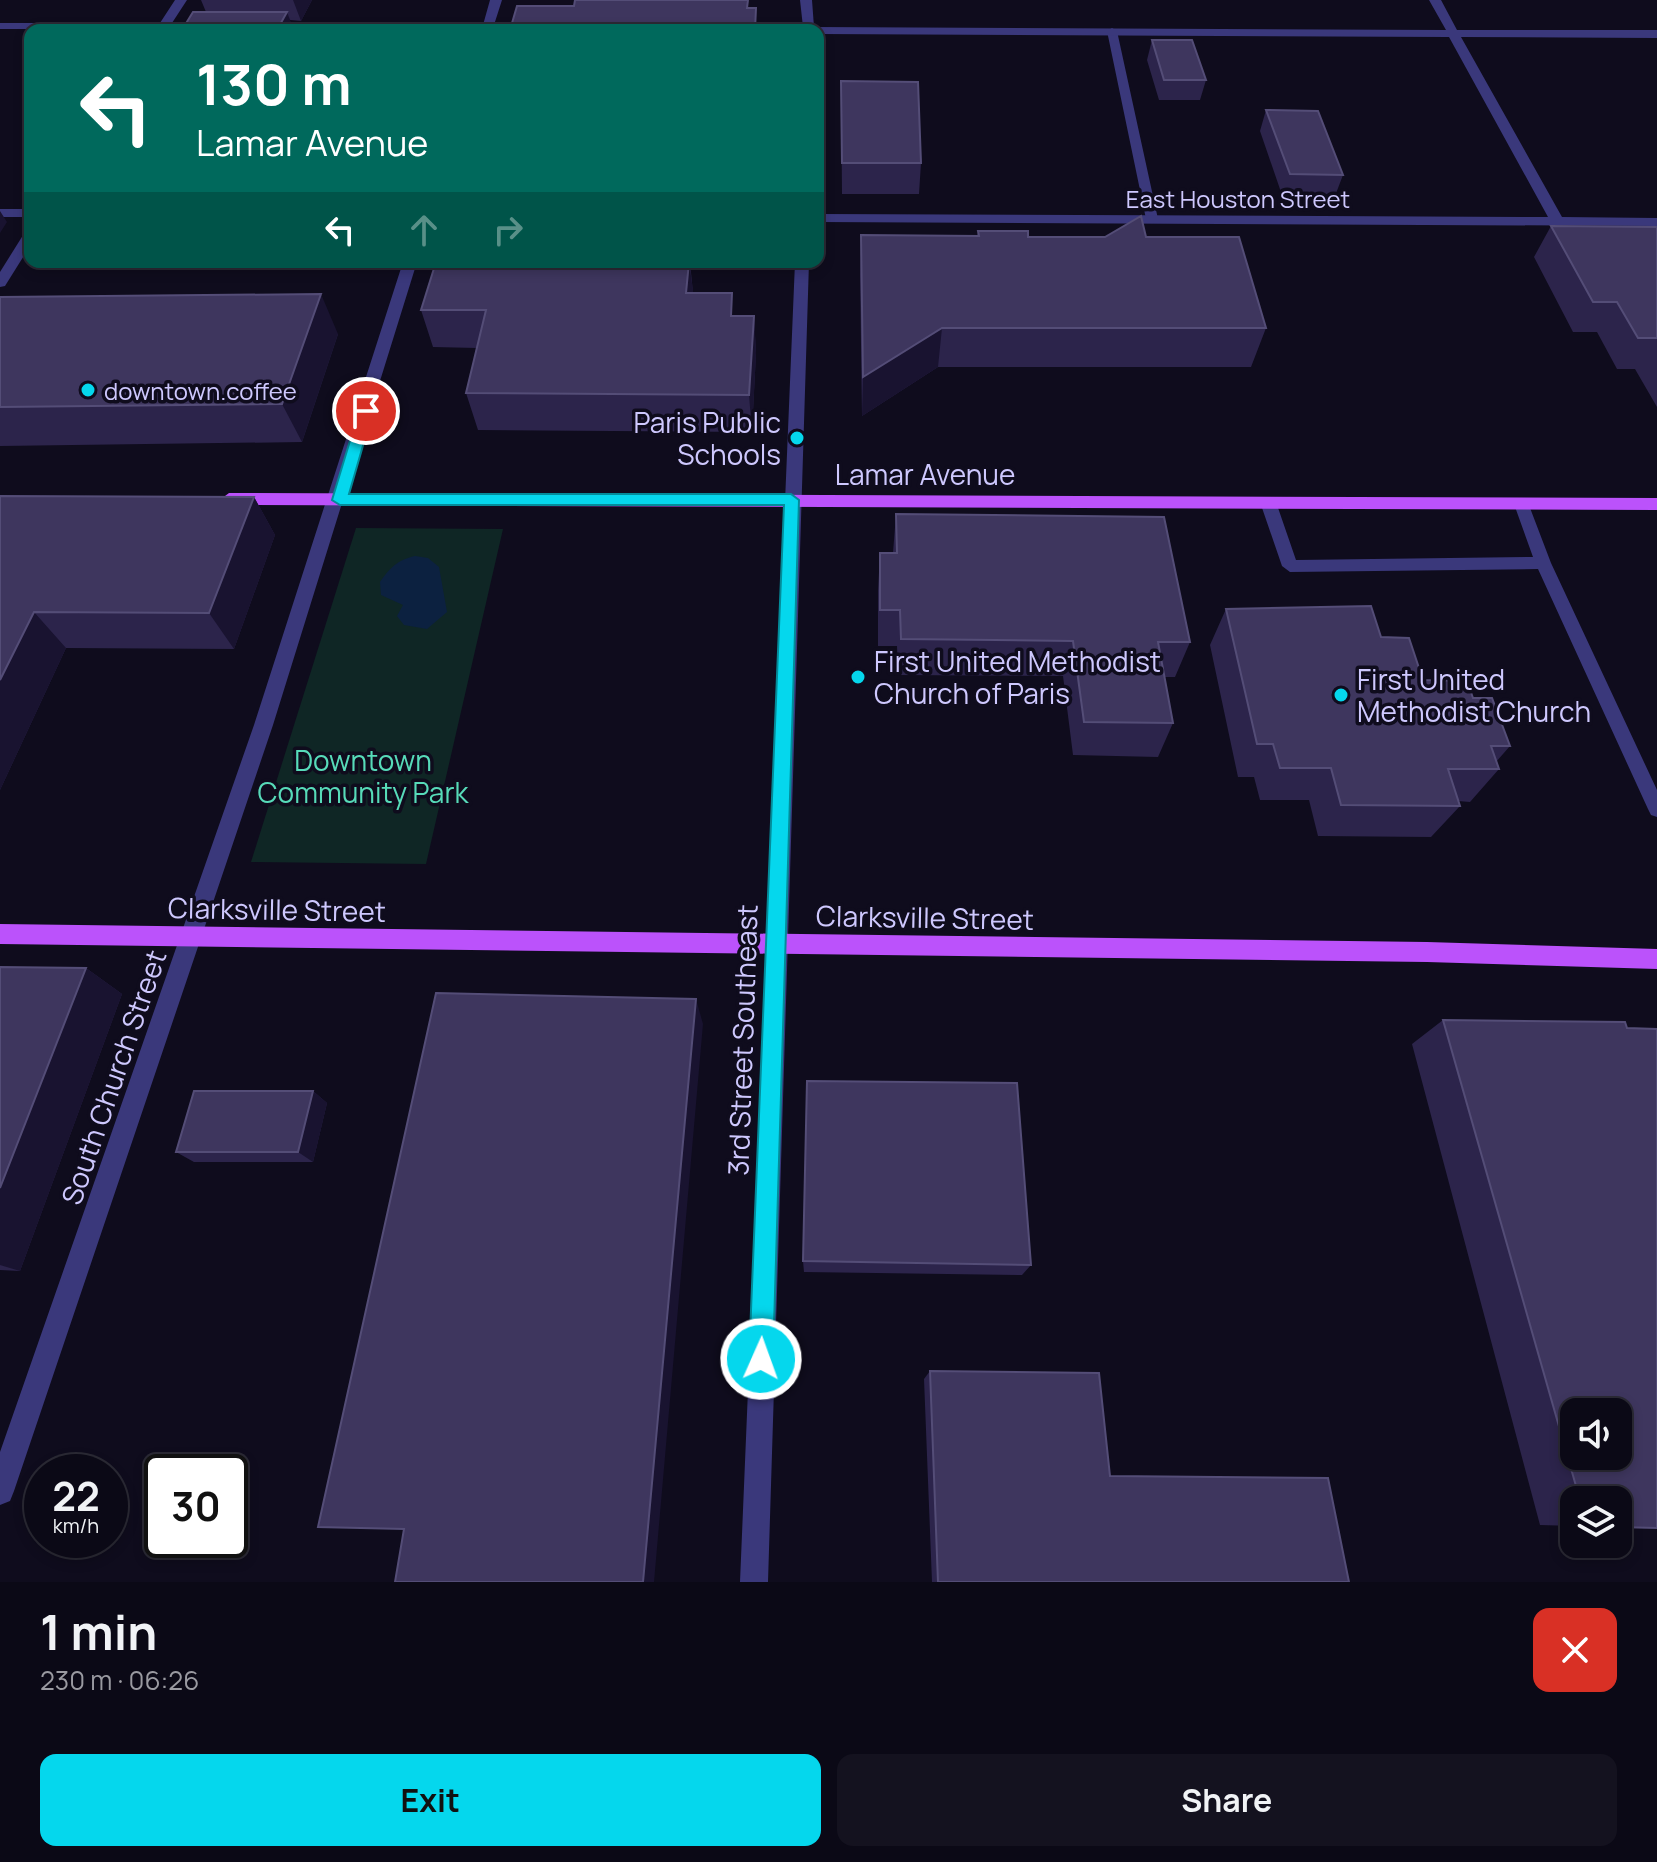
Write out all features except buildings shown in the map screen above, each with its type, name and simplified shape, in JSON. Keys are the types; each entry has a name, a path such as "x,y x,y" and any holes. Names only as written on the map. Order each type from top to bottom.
{"main road":[{"name":"Lamar Avenue","path":"216,499 1657,504"},
{"name":"Clarksville Street","path":"0,934 193,939 1427,952 1657,959"}],"street":[{"path":"166,24 181,0"},
{"path":"489,24 496,0"},
{"path":"806,0 808,24"},
{"path":"1435,0 1557,221"},
{"path":"0,26 24,26"},
{"path":"824,30 1657,34"},
{"path":"0,213 24,213"},
{"name":"East Houston Street","path":"824,218 1657,222"},
{"path":"0,283 24,245"},
{"name":"South Church Street","path":"0,1491 193,939 340,500 408,268"},
{"name":"3rd Street Southeast","path":"754,1582 802,268"}],"lane":[{"path":"1112,31 1152,219"},
{"path":"1268,502 1290,566 1543,563"},
{"path":"1522,504 1543,563 1657,809"}],"green space":[{"name":"Downtown Community Park","path":"356,528 503,529 426,864 251,862"}],"water":[{"path":"415,556 428,558 439,567 447,612 427,629 404,625 397,616 403,605 381,595 380,582 387,573 399,562"}],"place":[{"name":"downtown.coffee","path":"88,390"},
{"name":"Paris Public Schools","path":"797,438"},
{"name":"First United Methodist Church of Paris","path":"858,677"},
{"name":"First United Methodist Church","path":"1341,695"}],"route":[{"path":"366,411 340,500 791,500 761,1359"}]}
